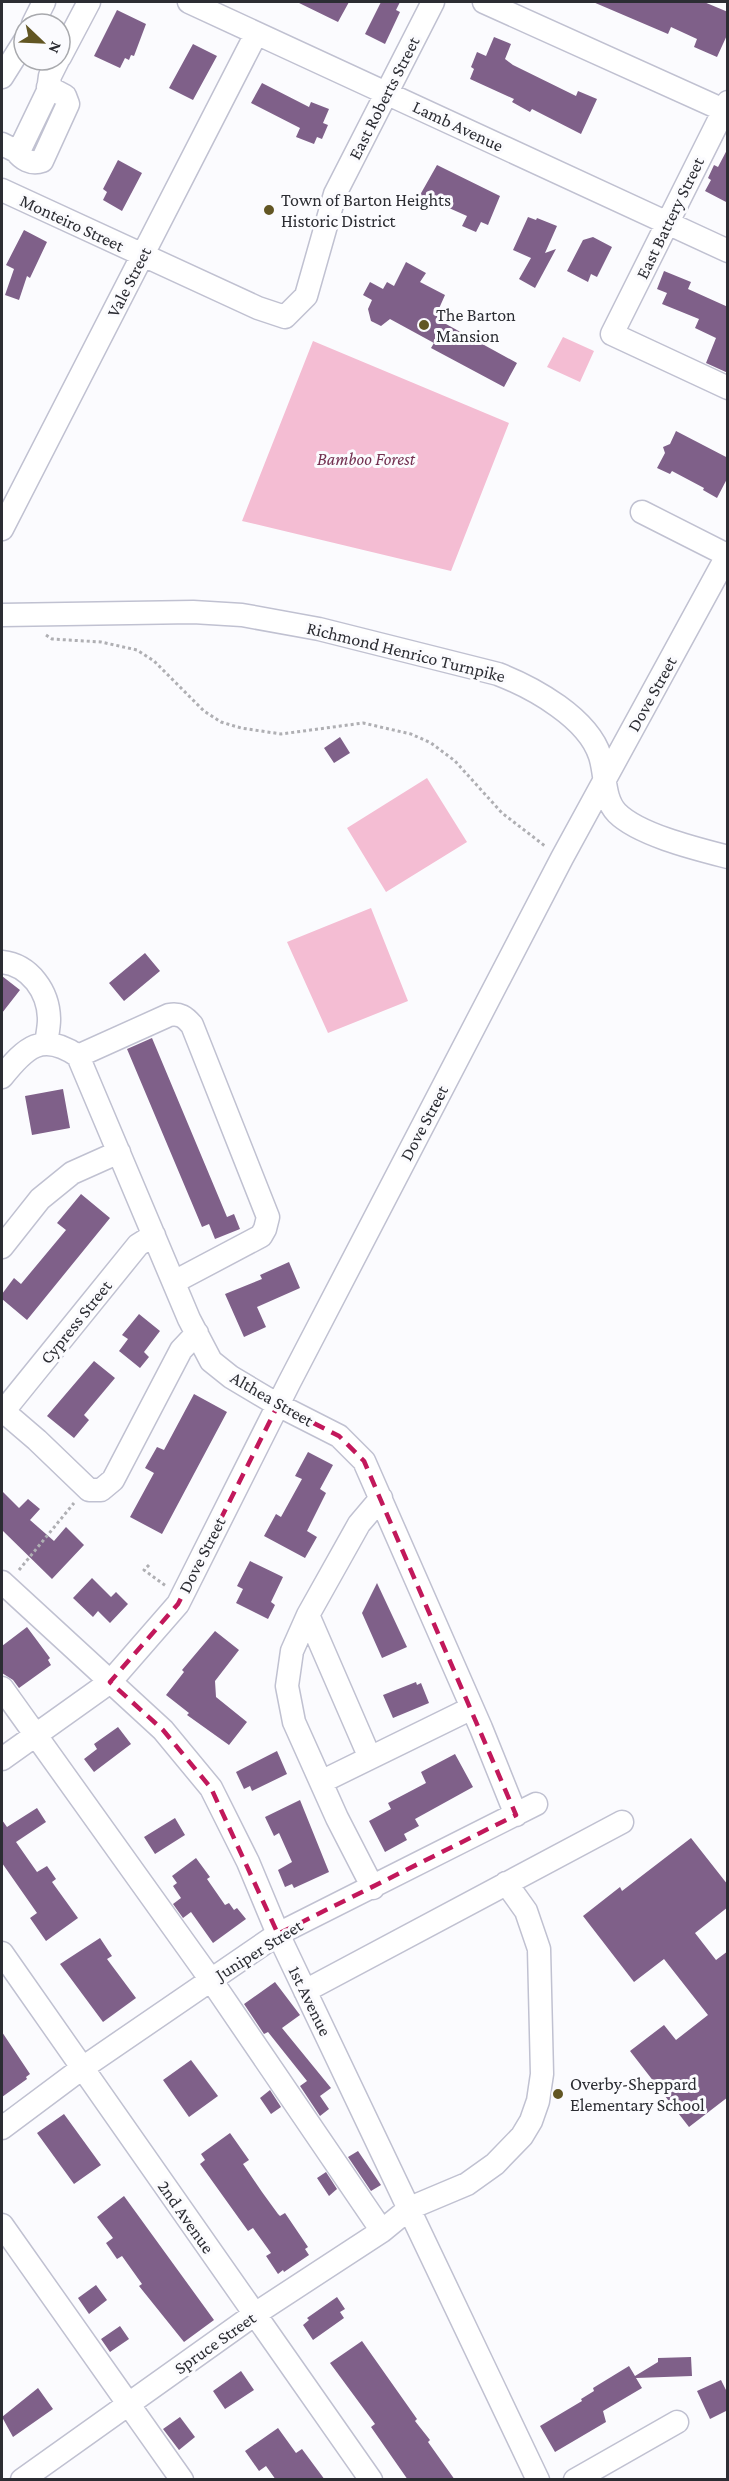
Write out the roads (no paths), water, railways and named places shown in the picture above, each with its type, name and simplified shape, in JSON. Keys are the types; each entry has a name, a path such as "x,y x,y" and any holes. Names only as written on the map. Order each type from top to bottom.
{"street":[{"path":"72,35 89,2"},
{"name":"Lamb Avenue","path":"189,2 728,251"},
{"name":"East Roberts Street","path":"143,255 258,308 285,317 306,296 335,195 433,2"},
{"path":"484,2 726,108"},
{"name":"Vale Street","path":"2,529 256,34"},
{"path":"2,77 12,61"},
{"path":"9,147 21,158 36,163 42,161 68,104 55,72"},
{"name":"East Battery Street","path":"726,108 612,334 728,388"},
{"name":"Monteiro Street","path":"2,190 143,255"},
{"path":"642,512 727,555"},
{"name":"Dove Street","path":"2,1759 110,1682 181,1598 278,1404 562,858 727,555"},
{"name":"Richmond Henrico Turnpike","path":"2,615 193,612 242,615 319,629 468,665 517,681 564,712 586,731 595,743 608,797 617,814 661,837 728,857"},
{"path":"2,962 25,970 37,982 45,998 49,1019 46,1044"},
{"path":"2,1077 19,1055 30,1048 46,1044 62,1045 78,1056 169,1015 177,1014 186,1018 192,1025 268,1217 266,1229 261,1236 174,1282"},
{"name":"Althea Street","path":"78,1056 174,1282 211,1361 231,1377 339,1436 364,1461 516,1815"},
{"path":"2,1247 40,1199 72,1173 119,1152"},
{"name":"Cypress Street","path":"2,1411 138,1245 154,1235"},
{"path":"2,1411 37,1440 87,1488 101,1490 113,1480 181,1350 197,1333"},
{"path":"373,1888 294,1722 287,1686 292,1651 308,1615 359,1524 381,1498"},
{"name":"1st Avenue","path":"4,1584 163,1730 211,1788 248,1862 278,1934 538,2480"},
{"path":"308,1615 370,1758"},
{"path":"2,1688 212,1980 382,2231"},
{"path":"321,1782 472,1708"},
{"name":"Juniper Street","path":"2,2128 81,2069 278,1934 536,1804"},
{"path":"305,1991 622,1822"},
{"name":"Spruce Street","path":"22,2480 255,2314 382,2231 410,2208 467,2184 495,2164 522,2136 531,2121 538,2100 542,2074 539,1950 526,1911 506,1883"},
{"name":"2nd Avenue","path":"2,1953 81,2069 371,2480"},
{"path":"2,2225 182,2480"},
{"path":"575,2480 677,2422"}],"place":[{"name":"Town of Barton Heights Historic District","path":"269,210"},
{"name":"The Barton Mansion","path":"424,325"},
{"name":"Overby-Sheppard Elementary School","path":"558,2094"}],"park label":[{"name":"Bamboo Forest","path":"366,459"}]}
